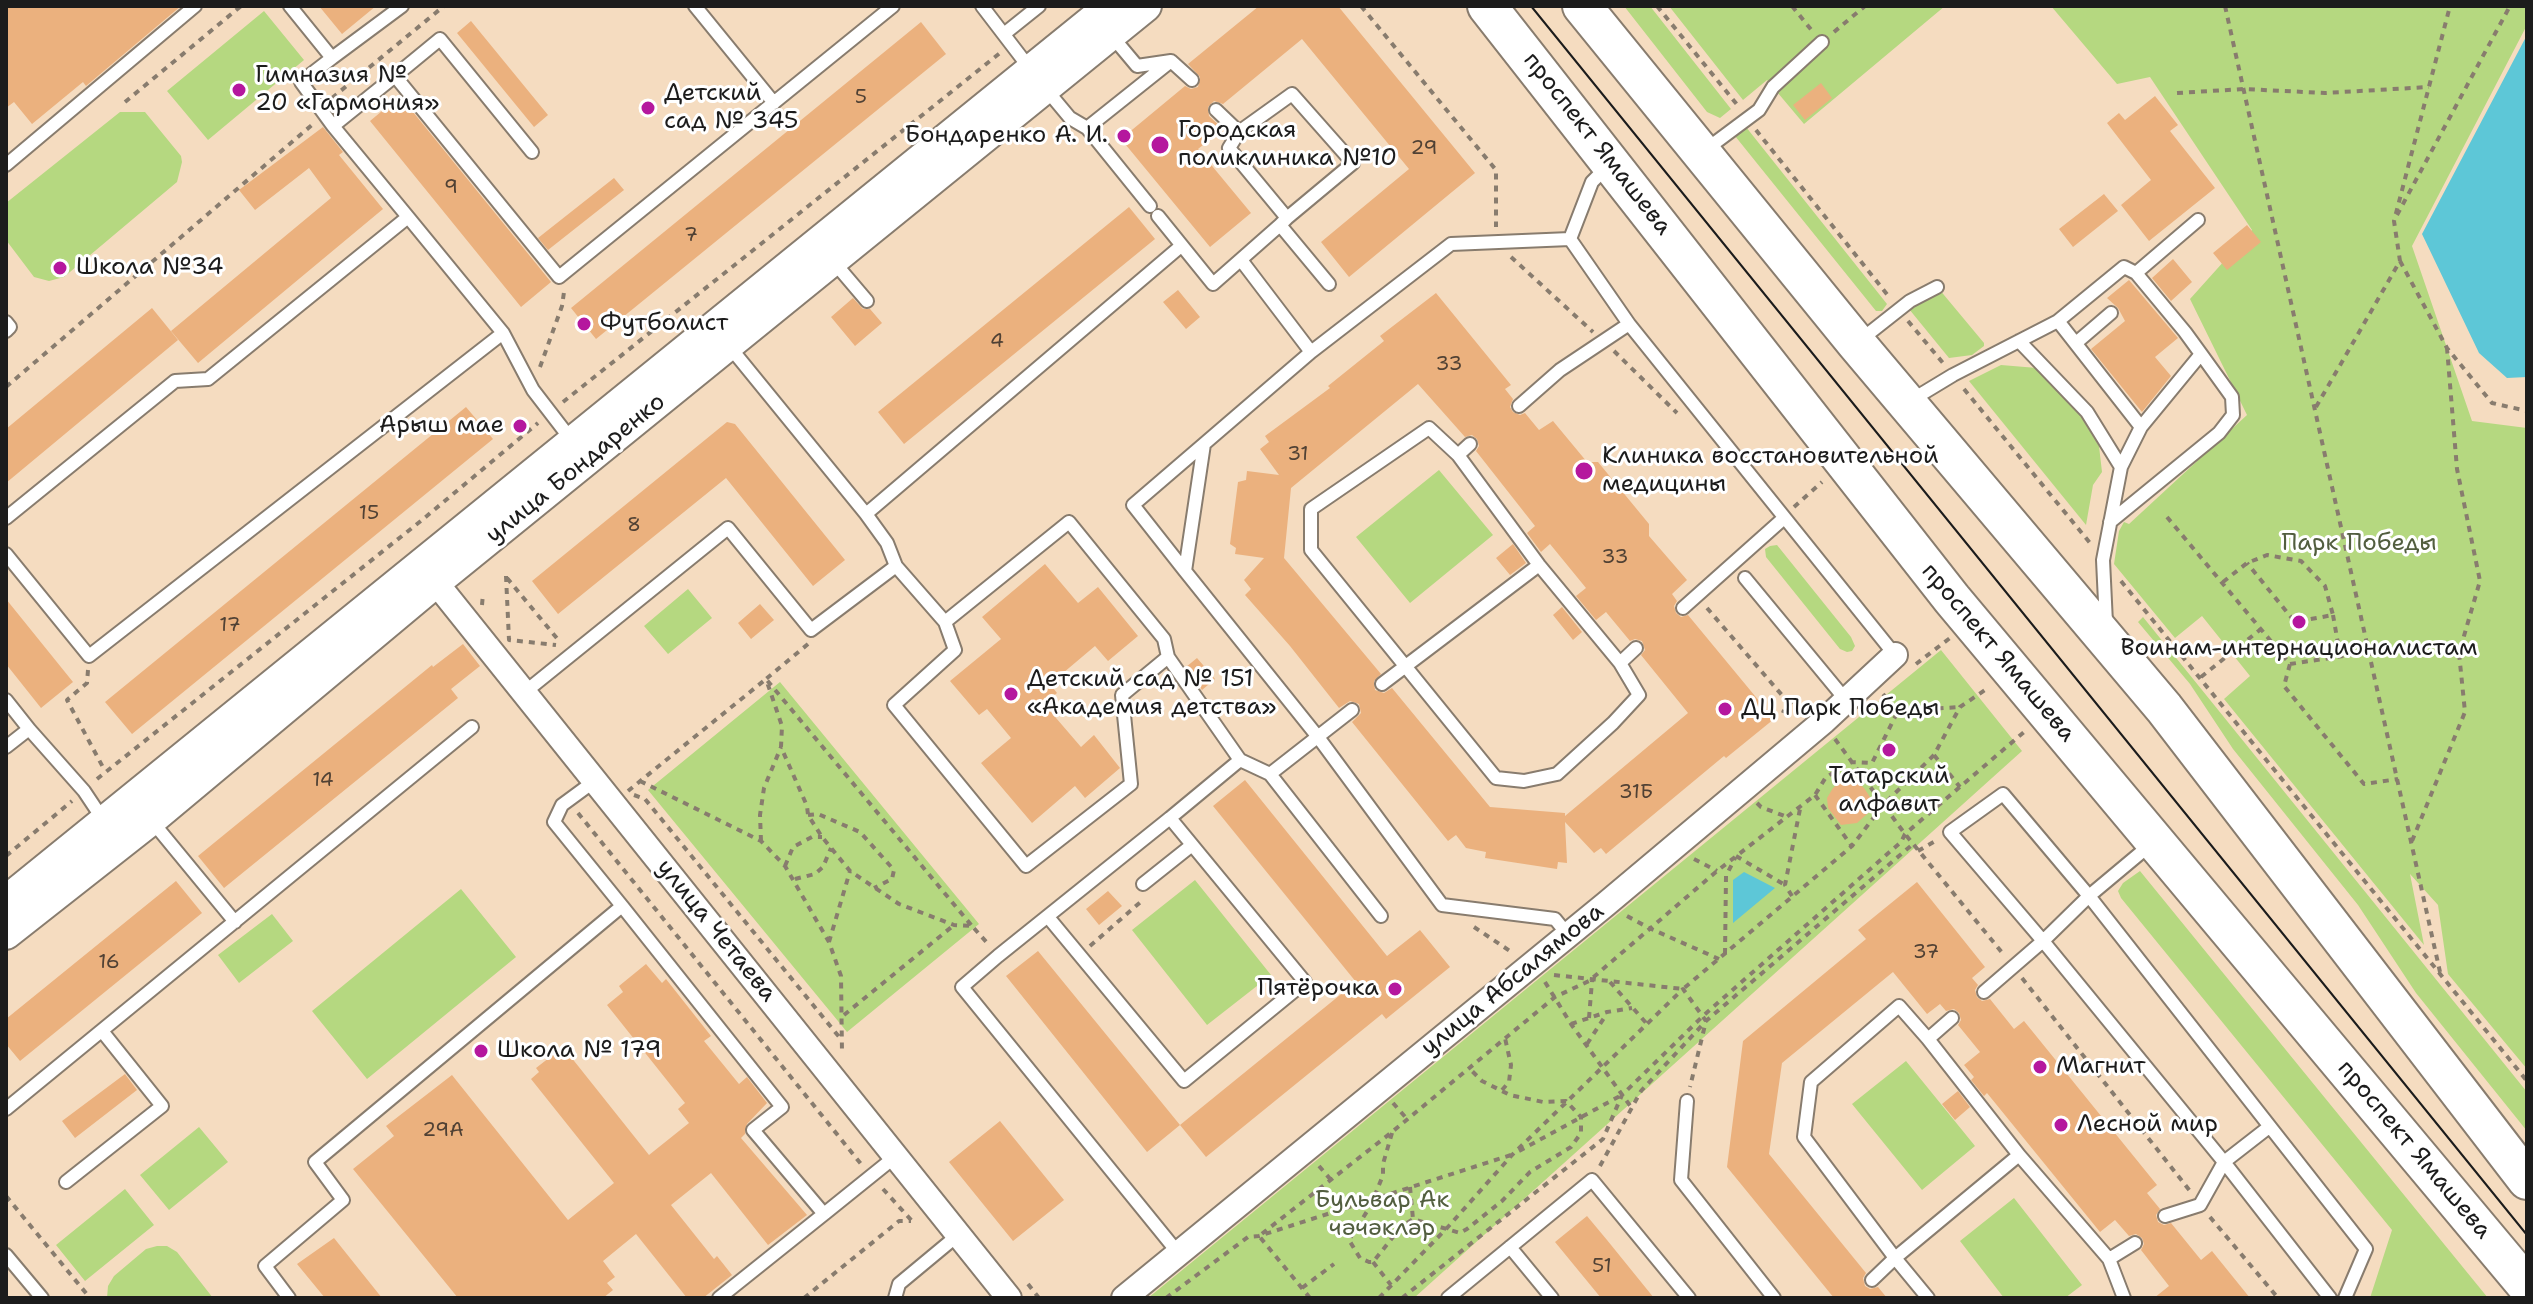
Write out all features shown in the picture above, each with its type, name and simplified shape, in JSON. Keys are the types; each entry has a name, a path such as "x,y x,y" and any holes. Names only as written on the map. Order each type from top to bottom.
{"main road":[{"name":"проспект Ямашева","path":"1487,6 1952,599 2527,1286"},
{"path":"1582,6 1856,343 2107,638 2527,1180"}],"street":[{"name":"улица Бондаренко","path":"6,934 113,832 1038,78 1111,21 1146,6"},
{"name":"улица Бондаренко","path":"580,451 729,346 832,261 1038,78"},
{"name":"улица Бондаренко","path":"6,901 113,832 151,820 429,574"},
{"name":"улица Четаева","path":"429,574 896,1156 953,1240 1009,1298"},
{"name":"улица Абсалямова","path":"1124,1298 1568,935 1824,721 1895,655"}],"lane":[{"path":"6,165 195,6"},
{"path":"290,6 332,58"},
{"path":"402,6 301,82 333,126 503,333 533,390 580,451"},
{"path":"695,6 774,103"},
{"path":"395,76 559,277 893,6"},
{"path":"982,6 1070,118 1087,128 1213,284 1284,222 1353,163 1292,94 1239,132 1229,148 1284,222 1329,284"},
{"path":"1008,39 1039,6"},
{"path":"1111,21 1137,66 1171,61"},
{"path":"333,126 440,39 532,152"},
{"path":"1702,153 1759,110 1773,87 1822,42"},
{"path":"1171,61 1192,80"},
{"path":"1087,128 1171,61"},
{"path":"1216,110 1239,132"},
{"path":"1570,239 1592,182 1612,163"},
{"path":"6,518 175,381 208,379 408,217"},
{"path":"2136,273 2198,220"},
{"path":"1568,935 1555,919 1442,905 1318,737 1133,505 1311,352 1451,244 1570,239"},
{"path":"1570,239 1629,324 1895,655"},
{"path":"866,514 1181,246"},
{"path":"1241,260 1311,352"},
{"path":"832,261 867,301"},
{"path":"1907,403 1953,375 2058,321 2124,267 2136,273 2232,397 2233,415 2219,433 2110,522"},
{"path":"1856,343 1910,301 1937,287"},
{"path":"2076,343 2111,313"},
{"path":"2058,321 2141,427"},
{"path":"6,322 10,327 6,331"},
{"path":"1519,406 1560,370 1629,324"},
{"path":"6,554 89,656 503,333"},
{"path":"2019,341 2087,412 2121,467"},
{"path":"729,346 866,514 887,543 896,566 945,622 955,650 894,705 1026,866 1131,784 1122,695 1168,657"},
{"path":"2107,638 2103,560 2121,467 2141,427 2201,354"},
{"path":"1429,428 1458,455 1539,565 1620,663 1639,695 1557,774 1524,781 1496,778 1311,550 1311,509 1429,428"},
{"path":"1185,571 1204,444"},
{"path":"1458,455 1470,444"},
{"path":"1683,608 1784,518"},
{"path":"945,622 1069,522 1164,639 1168,657 1240,760 1270,774 1381,916"},
{"path":"525,692 728,528 811,630 896,566"},
{"path":"1382,684 1539,565"},
{"path":"1745,578 1845,699"},
{"path":"1620,663 1636,648"},
{"path":"6,700 84,791 113,832"},
{"path":"1270,774 1352,710"},
{"path":"6,1109 472,727"},
{"path":"6,747 29,729"},
{"path":"1179,1254 962,987 1240,760"},
{"path":"596,780 562,805 554,822 782,1107 753,1130 824,1214"},
{"path":"2330,1298 2224,1162 1950,832 2003,794 2089,896 2366,1249 2345,1298"},
{"path":"1048,917 1184,1081 1305,982 1170,818"},
{"path":"151,820 235,922"},
{"path":"1984,992 2155,840"},
{"path":"1143,884 1192,845"},
{"path":"289,1298 265,1266 343,1200 315,1162 622,906"},
{"path":"1928,1298 1804,1137 1811,1082 1899,1006 2019,1155 2109,1259 2124,1298"},
{"path":"1928,1039 1952,1018"},
{"path":"66,1182 162,1106 102,1031"},
{"path":"1687,1101 1681,1180 1774,1298"},
{"path":"2165,1216 2200,1205 2224,1162 2269,1127"},
{"path":"1872,1280 2019,1155"},
{"path":"719,1298 896,1156"},
{"path":"1448,1298 1592,1180 1689,1298"},
{"path":"895,1298 899,1284 953,1240"},
{"path":"2109,1259 2135,1243"},
{"path":"1510,1247 1552,1298"},
{"path":"6,1255 42,1298"}],"path":[{"path":"125,102 241,6"},
{"path":"6,387 324,114 334,96 444,6"},
{"path":"1361,6 1496,170 1496,244 1605,342 1683,419"},
{"path":"1792,6 1822,42 1865,6"},
{"path":"2225,6 2441,974"},
{"path":"2450,6 2394,221 2400,261 2447,348 2492,403 2527,411"},
{"path":"2394,221 2510,6"},
{"path":"6,856 105,771 422,520 1008,39"},
{"path":"2177,93 2244,89 2325,93 2429,87"},
{"path":"2315,409 2400,261"},
{"path":"533,390 562,306 568,270"},
{"path":"2411,843 2465,712 2459,653 2480,581 2457,469 2447,348"},
{"path":"1784,518 1822,482"},
{"path":"2167,517 2290,664"},
{"path":"2222,583 2247,563 2267,555 2301,561 2325,586 2340,655"},
{"path":"2247,563 2295,622 2333,615"},
{"path":"506,576 553,634 563,645 509,640 506,576"},
{"path":"1704,604 1787,701 1824,721 1905,834 2200,1205 2278,1298"},
{"path":"2201,677 2261,629"},
{"path":"626,792 808,644 811,630"},
{"path":"2290,664 2370,652"},
{"path":"89,656 87,683 67,700 105,771"},
{"path":"2290,664 2284,686 2364,784 2398,779"},
{"path":"761,841 760,815 764,788 781,747 782,726 766,679"},
{"path":"766,679 998,956"},
{"path":"1379,1298 1513,1154 1601,1067 1683,989 1852,846 1884,804 1934,755 1960,707 1988,688"},
{"path":"1881,692 1898,711"},
{"path":"1783,713 1787,701"},
{"path":"1898,711 1960,707"},
{"path":"1259,1236 1392,1132 1555,997 1590,981 1736,856 1815,795 1826,777 1852,762 1872,763 1898,711"},
{"path":"1166,1298 1248,1237 1513,1154 1622,1095 1901,842 1905,834 2024,732"},
{"path":"781,747 808,815 850,871 899,904 954,925 972,926"},
{"path":"1934,755 1960,788"},
{"path":"640,781 761,841 795,879 829,942 841,976 841,1051 851,1063"},
{"path":"1744,788 1761,807 1787,817"},
{"path":"1815,795 1852,846"},
{"path":"569,801 872,1177 912,1221"},
{"path":"1785,885 1800,807"},
{"path":"808,815 818,814 860,832 894,870 892,879 874,888"},
{"path":"785,866 793,847 802,840 822,837"},
{"path":"1592,1180 1641,1091 1705,1018 1913,844"},
{"path":"795,879 815,874 823,867 831,848"},
{"path":"1736,856 1785,885 1792,896"},
{"path":"1725,954 1726,876 1736,856"},
{"path":"829,942 850,871"},
{"path":"1079,955 1146,898 1143,884"},
{"path":"1442,905 1513,953"},
{"path":"842,1016 954,925"},
{"path":"1649,928 1719,959"},
{"path":"1540,973 1571,1024 1631,1107"},
{"path":"1552,975 1683,989 1705,1018 1687,1101"},
{"path":"1589,1018 1590,981"},
{"path":"1610,982 1647,1024"},
{"path":"1571,1024 1607,1012 1632,1008"},
{"path":"1586,1045 1607,1012"},
{"path":"1502,1090 1509,1082 1511,1065 1505,1038"},
{"path":"1373,1262 1401,1227 1413,1219 1460,1233 1467,1229 1491,1211 1530,1172 1571,1147 1581,1133 1581,1117 1566,1101 1520,1098 1482,1081 1469,1068"},
{"path":"1402,1298 1603,1139 1622,1095"},
{"path":"1391,1285 1373,1262 1360,1258 1349,1240 1383,1175 1392,1132"},
{"path":"1410,1187 1413,1219"},
{"path":"6,1196 90,1298"},
{"path":"804,1298 899,1221 924,1220 953,1240"},
{"path":"1259,1236 1310,1298"},
{"path":"1302,1288 1334,1264"},
{"path":"1019,1273 1039,1298"}],"green space":[{"path":"1624,6 1650,6 1731,109 1720,118 1707,112"},
{"path":"1669,6 1945,6 1804,124 1767,80 1743,100"},
{"name":"Парк Победы","path":"2051,6 2527,6 2527,25 2412,246 2472,421 2527,428 2527,1069 2448,974 2438,905 2410,874 2424,945 2224,699 2250,676 2202,616 2175,638 2114,564 2119,531 2124,522 2129,524 2247,415 2190,299 2252,230 2150,77 2117,84"},
{"path":"264,11 304,60 208,140 167,91"},
{"path":"120,112 145,112 181,156 177,182 64,277 49,281 34,277 6,240 6,203"},
{"path":"1746,127 1887,304 1882,311 1876,311 1735,136"},
{"path":"1939,289 1984,343 1972,355 1949,358 1909,309"},
{"path":"2001,365 2037,368 2072,402 2099,446 2102,472 2093,485 2086,525 1969,381"},
{"path":"1439,470 1493,535 1410,603 1356,537"},
{"path":"1777,545 1851,637 1855,646 1852,651 1840,649 1766,557 1765,549"},
{"path":"688,589 712,618 668,654 644,626"},
{"path":"2143,617 2527,1092 2527,1131 2416,993 2358,905 2233,749 2190,684 2138,622"},
{"name":"Бульвар Ак чәчәкләр","path":"1941,650 2022,751 1414,1298 1148,1298"},
{"path":"780,682 979,924 847,1032 648,790"},
{"path":"2140,871 2488,1298 2370,1298 2392,1230 2121,898 2118,891 2123,883"},
{"path":"1195,880 1271,975 1207,1025 1132,930"},
{"path":"461,889 516,957 367,1079 312,1011"},
{"path":"272,914 293,941 239,983 218,955"},
{"path":"1906,1061 1975,1146 1922,1190 1852,1104"},
{"path":"199,1127 228,1162 169,1210 140,1175"},
{"path":"125,1189 154,1225 85,1281 56,1245"},
{"path":"2014,1198 2082,1285 2065,1298 2004,1298 1960,1241"},
{"path":"167,1246 177,1252 213,1298 107,1298 108,1286 114,1276 146,1249"}],"water":[{"path":"2527,35 2527,377 2507,378 2479,353 2422,234"},
{"path":"1744,872 1775,888 1733,923 1733,880"}],"building":[{"path":"6,6 181,6 86,86 83,82 32,124 14,102 6,108"},
{"path":"319,6 376,6 342,34"},
{"path":"1259,6 1338,6 1475,173 1349,277 1321,242 1409,169 1302,39 1223,104 1214,101 1208,107 1209,116 1223,129 1198,149 1251,213 1210,247 1121,139 1185,86 1191,89 1198,87 1200,77 1188,64"},
{"path":"471,21 548,115 534,127 457,33"},
{"path":"921,22 946,54 596,339 571,308"},
{"path":"1821,83 1832,98 1805,120 1793,105"},
{"path":"400,96 551,282 521,307 370,121"},
{"path":"2155,96 2178,125 2170,131 2215,188 2149,241 2121,205 2151,180 2107,123 2119,113 2125,120"},
{"path":"323,127 343,152 339,155 383,209 198,363 171,331 331,198 309,168 255,210 239,190"},
{"path":"614,178 624,190 548,250 538,238"},
{"path":"2104,194 2118,211 2073,247 2059,229"},
{"path":"1129,207 1155,239 904,444 878,412"},
{"path":"2247,225 2261,242 2227,270 2213,253"},
{"path":"2173,259 2192,282 2171,301 2152,278"},
{"path":"2129,280 2178,338 2155,357 2171,376 2142,412 2091,349 2125,321 2118,308 2107,298"},
{"path":"1178,290 1200,317 1186,329 1163,302"},
{"path":"1436,293 1511,385 1505,389 1513,399 1510,407 1513,412 1520,415 1525,413 1539,430 1553,421 1587,462 1598,462 1649,524 1649,536 1687,580 1672,594 1677,601 1674,606 1676,613 1681,617 1688,615 1774,719 1726,758 1724,756 1606,854 1601,848 1594,853 1565,822 1567,863 1558,862 1557,869 1485,858 1486,852 1466,848 1456,835 1448,841 1352,722 1361,713 1359,704 1350,701 1339,708 1245,595 1251,589 1244,580 1264,558 1235,554 1236,548 1230,544 1238,482 1246,480 1247,471 1279,475 1260,449 1269,442 1265,436 1330,388 1328,386 1384,341 1380,336","holes":["1418,384 1465,437 1472,435 1477,439 1479,446 1476,451 1535,526 1527,533 1541,552 1550,544 1586,588 1576,596 1596,620 1606,612 1630,641 1642,641 1645,650 1641,655 1688,713 1565,816 1565,813 1490,807 1392,688 1384,693 1375,690 1374,681 1381,674 1284,558 1291,488"]},
{"path":"853,298 863,309 870,309 882,323 855,346 831,317"},
{"path":"152,308 178,340 6,483 6,429"},
{"path":"466,407 493,439 132,734 105,702"},
{"path":"727,422 735,424 845,560 813,586 726,478 558,614 532,581"},
{"path":"1513,544 1526,563 1510,575 1496,558"},
{"path":"1045,564 1078,603 1098,587 1138,636 1108,661 1095,646 1050,684 1057,693 1044,704 1081,747 1094,735 1120,768 1085,798 1075,786 1032,823 981,763 1011,738 987,709 979,715 950,681 1001,639 982,617"},
{"path":"6,599 73,682 41,708 6,664"},
{"path":"760,604 774,620 751,639 738,623"},
{"path":"1562,607 1582,632 1573,640 1553,615"},
{"path":"463,644 480,666 451,689 458,698 224,888 198,856 432,665"},
{"path":"1197,658 1215,679 1202,690 1186,667"},
{"path":"1851,777 1864,788 1876,806 1857,823 1841,825 1828,808 1827,798 1833,788"},
{"path":"1245,780 1387,956 1420,930 1450,967 1386,1019 1382,1014 1206,1157 1180,1125 1356,982 1213,806"},
{"path":"176,881 202,913 20,1061 6,1044 6,1019"},
{"path":"1917,882 1985,967 1972,978 1978,985 1975,990 1977,997 1982,1001 1990,999 2014,1029 2024,1021 2157,1185 2147,1193 2160,1209 2156,1215 2158,1222 2164,1225 2171,1223 2201,1260 2212,1251 2250,1298 2154,1298 2169,1286 2141,1250 2144,1244 2142,1238 2136,1234 2129,1236 2115,1220 2100,1232 1987,1093 1984,1096 1971,1080 1974,1077 1964,1065 1980,1052 1958,1025 1961,1020 1959,1013 1954,1009 1946,1011 1940,1004 1927,1014 1893,972 1782,1063 1769,1154 1866,1273 1863,1278 1865,1286 1870,1289 1878,1287 1887,1298 1834,1298 1727,1167 1743,1041 1866,939 1858,930"},
{"path":"1108,891 1122,906 1099,925 1086,909"},
{"path":"1038,951 1180,1125 1147,1152 1006,976"},
{"path":"646,964 662,983 666,979 711,1036 704,1041 739,1084 747,1077 767,1103 747,1124 741,1138 807,1215 768,1245 711,1173 671,1205 714,1259 717,1256 732,1275 703,1298 687,1298 636,1234 603,1261 615,1277 607,1283 613,1290 603,1298 458,1298 353,1169 394,1136 386,1126 452,1075 568,1220 614,1183 531,1079 539,1072 536,1068 563,1047 649,1155 689,1123 678,1109 685,1103 607,1005 623,992 619,986"},
{"path":"125,1074 137,1090 75,1138 62,1121"},
{"path":"1958,1091 1970,1107 1955,1120 1942,1104"},
{"path":"1000,1121 1064,1200 1013,1241 949,1162"},
{"path":"1587,1216 1654,1298 1601,1298 1555,1242"},
{"path":"334,1238 382,1298 325,1298 297,1264"}],"tram line":[{"path":"1531,6 2527,1235"}],"place":[{"name":"Гимназия № 20 «Гармония»","path":"239,90"},
{"name":"Детский сад № 345","path":"648,108"},
{"name":"Бондаренко А. И.","path":"1124,136"},
{"name":"Городская поликлиника №10","path":"1160,145"},
{"name":"Школа №34","path":"60,268"},
{"name":"Футболист","path":"584,324"},
{"name":"Арыш мае","path":"520,426"},
{"name":"Клиника восстановительной медицины","path":"1584,471"},
{"name":"Воинам-интернационалистам","path":"2299,622"},
{"name":"Детский сад № 151 «Академия детства»","path":"1011,694"},
{"name":"ДЦ Парк Победы","path":"1725,709"},
{"name":"Татарский алфавит","path":"1889,750"},
{"name":"Пятёрочка","path":"1395,989"},
{"name":"Школа № 179","path":"481,1051"},
{"name":"Магнит","path":"2040,1067"},
{"name":"Лесной мир","path":"2061,1125"}]}
